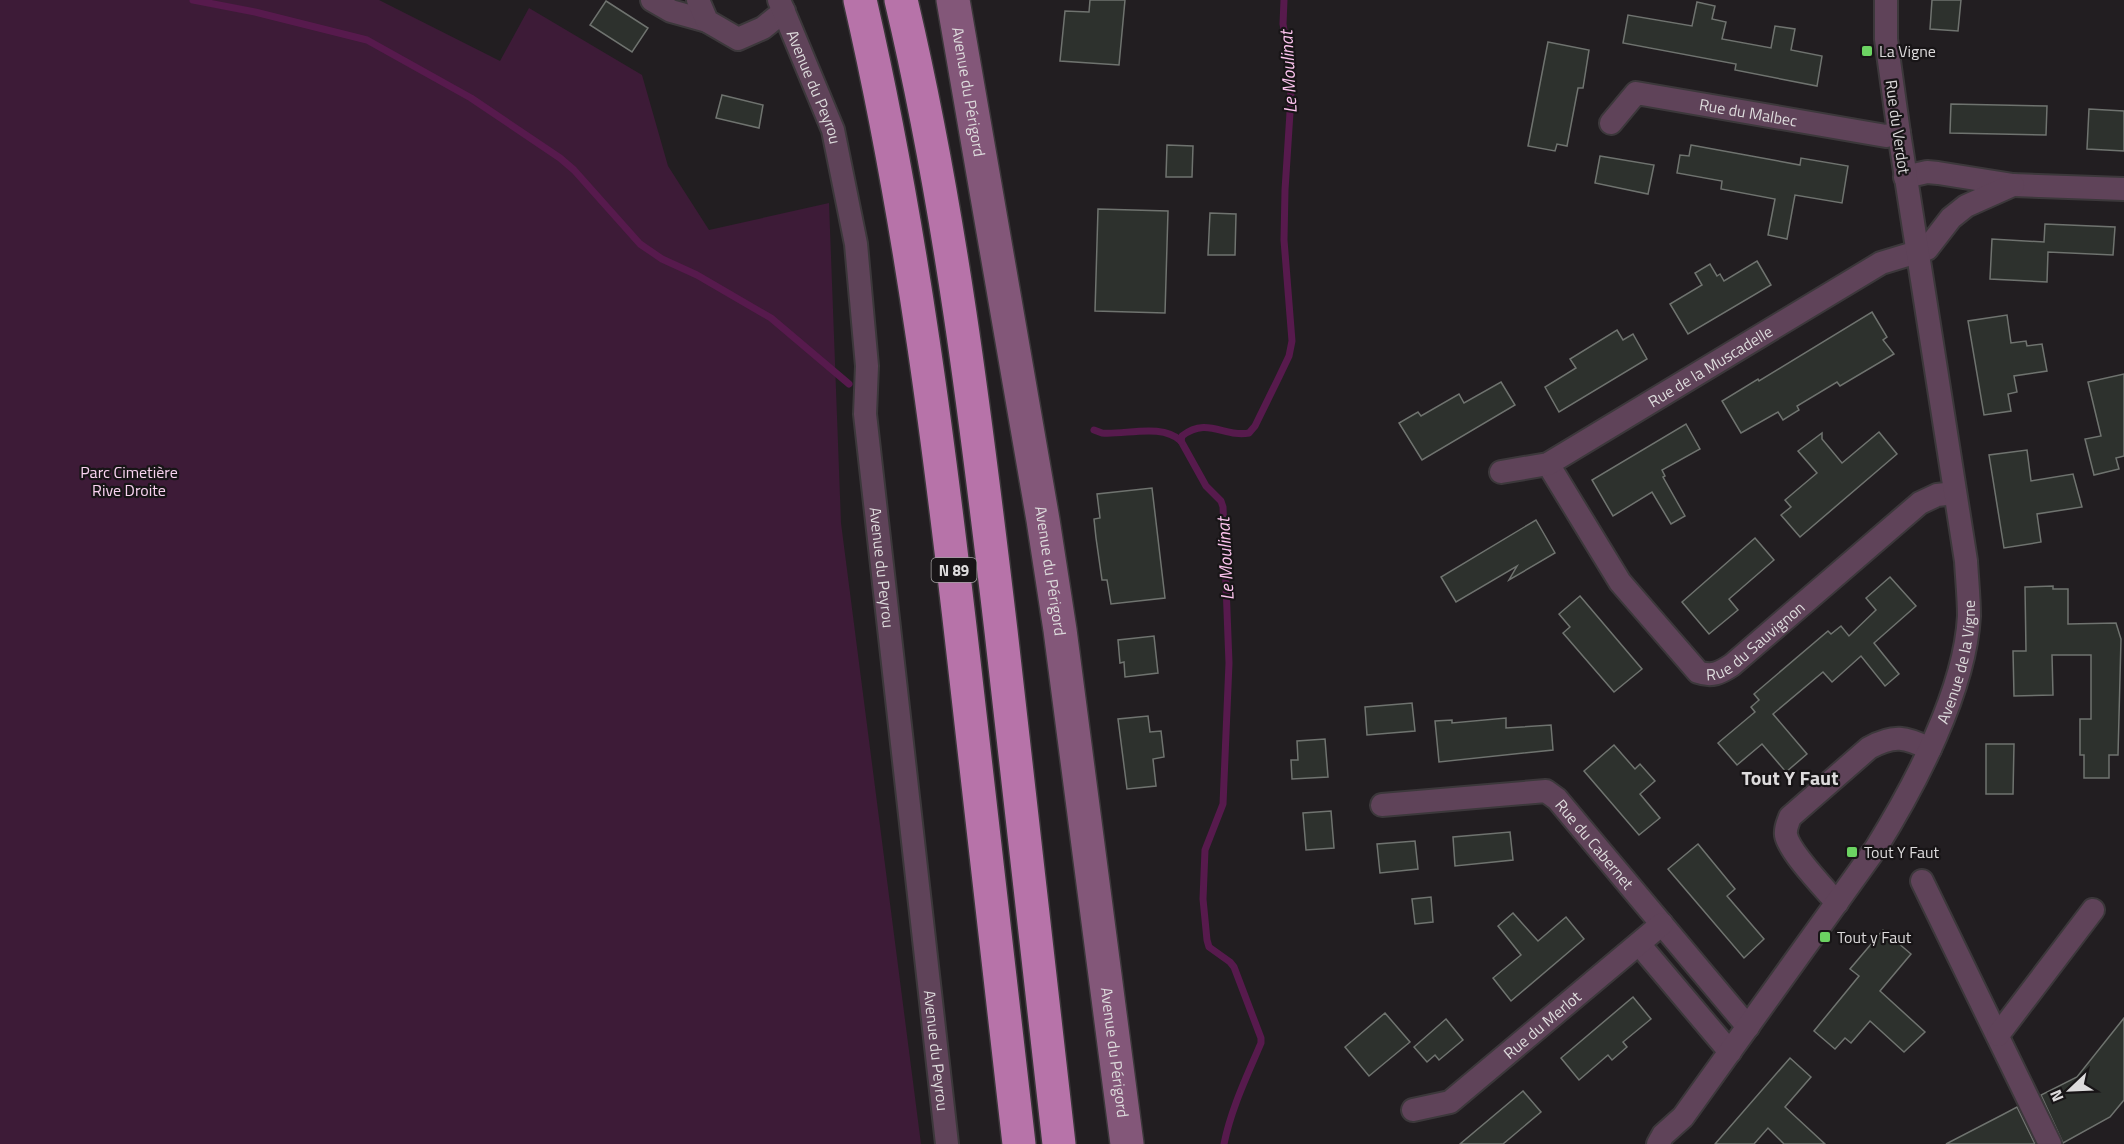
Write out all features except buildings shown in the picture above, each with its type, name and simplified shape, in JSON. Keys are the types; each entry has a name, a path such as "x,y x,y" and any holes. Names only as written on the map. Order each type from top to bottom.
{"highway":[{"name":"N 89","path":"860,0 902,203 925,353 957,598 1019,1144"},
{"name":"N 89","path":"901,0 935,157 967,360 993,564 1059,1144"}],"street":[{"path":"652,0 670,11 706,21 738,39 763,28 782,5"},
{"path":"698,0 706,21"},
{"name":"Avenue du Périgord","path":"953,0 1043,520 1127,1144"},
{"name":"Rue du Verdot","path":"1886,0 1886,39 1917,253"},
{"name":"Avenue du Peyrou","path":"782,5 833,129 856,244 867,366 866,414 947,1144"},
{"name":"Rue du Malbec","path":"1611,123 1636,93 1886,136 1899,133"},
{"path":"1905,177 1927,172 2013,185 2124,189"},
{"path":"1917,253 1927,249 1944,225 1966,206 2013,185"},
{"name":"Rue de la Muscadelle","path":"1501,472 1548,464 1881,263 1917,253"},
{"name":"Avenue de la Vigne","path":"1658,1144 1663,1135 1683,1117 1837,903 1894,818 1930,749 1957,675 1969,618 1969,592 1917,253"},
{"name":"Rue du Sauvignon","path":"1548,464 1620,582 1698,672 1709,676 1720,673 1732,665 1920,503 1937,495 1955,493"},
{"path":"1837,903 1792,848 1786,835 1786,825 1791,817 1869,748 1879,742 1902,738 1930,749"},
{"name":"Rue du Cabernet","path":"1382,804 1546,790 1557,799 1748,1027"},
{"path":"1922,881 2050,1144"},
{"path":"1998,1035 2093,910"},
{"name":"Rue du Merlot","path":"1413,1110 1450,1102 1662,924"},
{"path":"1639,944 1730,1052"},
{"name":"Avenue de la Vigne","path":"1678,1144 1683,1117"}],"green space":[{"name":"Parc Cimetière Rive Droite","path":"0,0 379,0 500,61 529,8 642,75 668,166 709,230 829,203 841,523 921,1144 0,1144"}],"waterway":[{"path":"193,0 255,12 367,40 471,98 560,158 574,170 640,244 662,259 697,275 771,318 849,384"},
{"name":"Le Moulinat","path":"1181,441 1182,436 1191,430 1200,428 1240,434 1249,433 1255,426 1289,356 1292,341 1284,240 1291,97 1288,53 1283,24 1284,0"},
{"name":"Le Moulinat","path":"1094,430 1102,433 1154,431 1173,436 1181,441 1206,486 1221,501 1223,507 1229,663 1223,804 1205,850 1203,899 1209,947 1234,967 1261,1038 1261,1043 1235,1105 1224,1144"}],"place":[{"name":"La Vigne","path":"1867,51"},
{"name":"Tout Y Faut","path":"1852,852"},
{"name":"Tout y Faut","path":"1825,937"}],"district":[{"name":"Tout Y Faut","path":"1790,777"}]}
